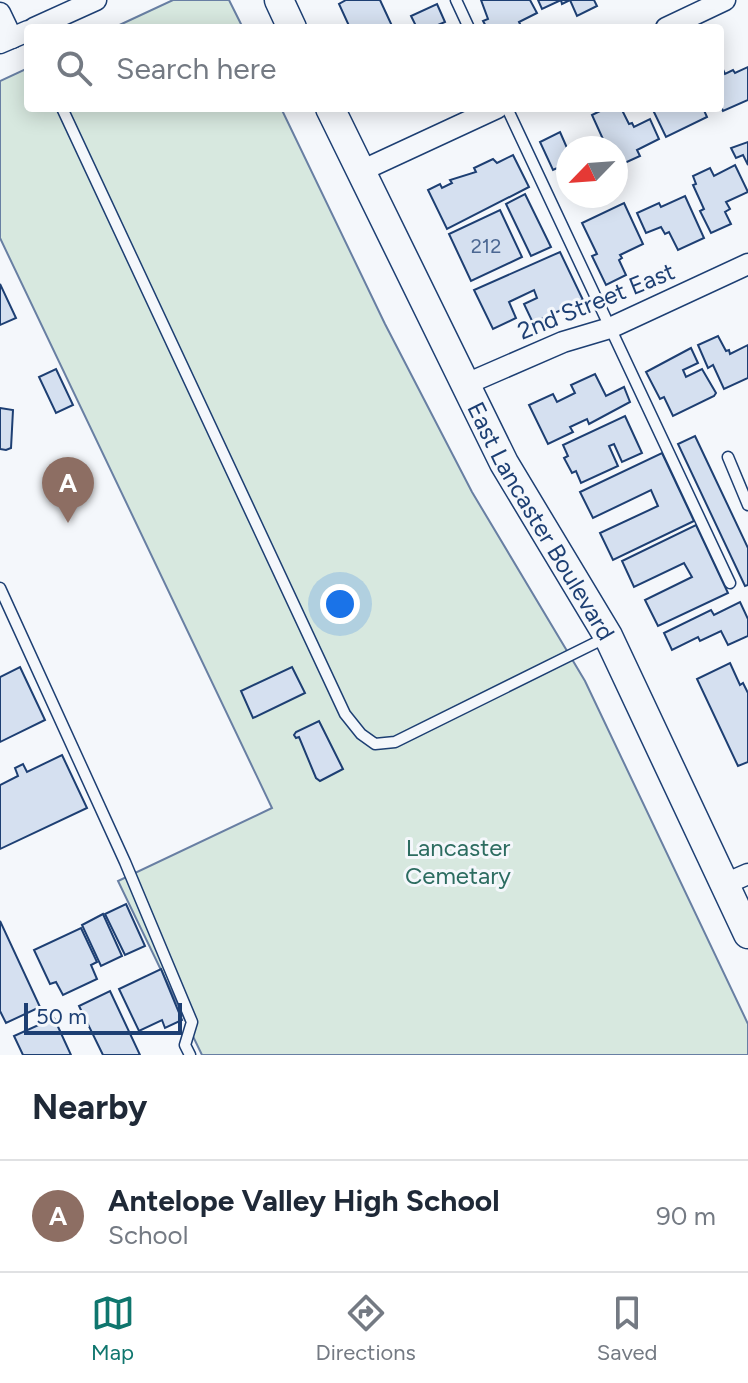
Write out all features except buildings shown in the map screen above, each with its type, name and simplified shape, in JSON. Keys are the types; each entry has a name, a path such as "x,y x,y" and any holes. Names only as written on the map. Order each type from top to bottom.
{"main road":[{"path":"279,0 290,24"},
{"name":"East Lancaster Boulevard","path":"332,112 504,463 608,636 736,879 745,920"}],"street":[{"path":"43,24 96,0"},
{"path":"674,24 725,0"},
{"path":"0,13 21,34"},
{"path":"361,171 488,112"},
{"name":"2nd Street East","path":"464,385 563,342 610,328 748,264"}],"lane":[{"path":"456,0 467,24"},
{"path":"64,112 345,714 361,734 375,744 395,742 608,636"},
{"path":"509,112 730,583"},
{"path":"728,457 748,505"},
{"path":"0,588 125,862 192,1022 185,1045 190,1055"}],"green space":[{"path":"173,0 229,0 241,24 122,24"},
{"name":"Lancaster Cemetary","path":"24,70 24,112 283,112 385,324 472,492 585,681 748,1024 748,1055 202,1055 118,881 272,808 0,238 0,81"}],"place":[{"name":"Antelope Valley High School","path":"68,523"}]}
